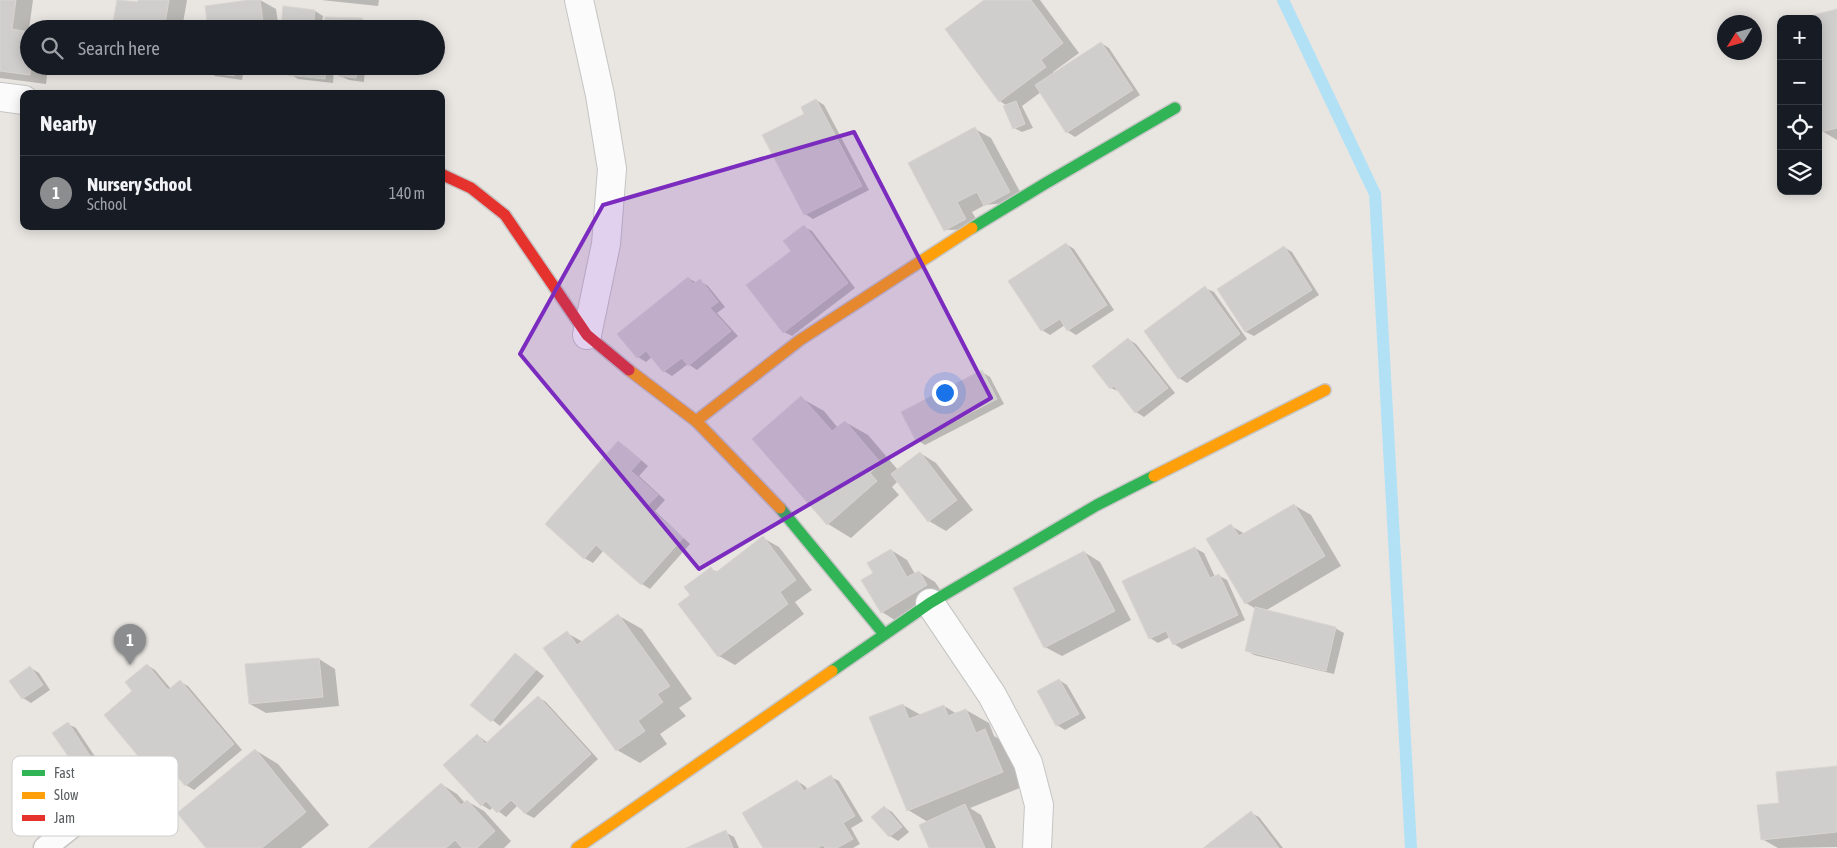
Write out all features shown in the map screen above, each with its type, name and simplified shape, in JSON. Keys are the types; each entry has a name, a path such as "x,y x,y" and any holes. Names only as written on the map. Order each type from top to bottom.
{"street":[{"path":"579,0 600,95 612,169 606,244 587,335"},
{"path":"0,97 20,100"},
{"path":"696,421 800,340 1046,183 1175,108"},
{"path":"445,176 471,188 505,215 587,335 636,376 696,421 784,512 884,634"},
{"path":"577,848 930,603 1097,505 1325,390"},
{"path":"930,603 992,695 1028,763 1039,805 1038,848"}],"lane":[{"path":"45,848 60,836"}],"highlighted area":[{"path":"854,132 991,398 699,569 520,354 603,205"}],"building":[{"path":"0,0 16,0 12,29 20,30 20,74 0,71"},
{"path":"117,0 138,2 138,0 169,0 166,20 113,20"},
{"path":"260,0 263,20 207,20 205,6"},
{"path":"984,0 1031,0 1063,43 1041,60 1046,67 999,102 945,29"},
{"path":"283,6 315,10 314,20 282,20"},
{"path":"1837,9 1837,128 1822,132 1822,15 1814,15"},
{"path":"325,17 362,18 362,20 325,20"},
{"path":"1101,42 1133,90 1066,133 1035,85"},
{"path":"288,75 325,75 325,79"},
{"path":"339,75 356,75 356,78"},
{"path":"816,99 862,186 804,215 762,135 804,114 801,107"},
{"path":"1016,101 1025,124 1013,129 1003,106"},
{"path":"975,127 1010,192 984,206 977,192 957,202 966,219 944,231 908,163"},
{"path":"804,225 848,283 783,333 746,285 791,251 783,241"},
{"path":"1066,243 1107,305 1067,331 1060,319 1041,331 1008,281"},
{"path":"1284,246 1312,290 1245,332 1217,289"},
{"path":"688,277 693,284 700,279 718,302 710,308 731,331 688,366 682,358 663,372 646,351 637,358 617,334"},
{"path":"1205,286 1240,334 1178,379 1144,331"},
{"path":"1128,338 1168,388 1135,413 1114,386 1110,389 1092,366"},
{"path":"982,370 997,399 916,441 901,412"},
{"path":"801,396 832,431 845,421 881,463 870,473 877,481 827,525 752,439"},
{"path":"618,441 641,460 631,471 658,495 647,506 683,538 641,585 596,545 584,559 545,524"},
{"path":"920,452 957,500 928,522 891,474"},
{"path":"1294,504 1325,556 1245,604 1206,539 1231,524 1239,536"},
{"path":"763,536 796,580 780,592 788,604 718,657 678,604 690,595 684,587 711,567 715,573"},
{"path":"1195,547 1210,578 1219,574 1238,615 1173,645 1166,631 1149,639 1122,581"},
{"path":"891,549 907,577 919,571 927,585 881,613 861,580 873,573 867,563"},
{"path":"1084,551 1115,611 1044,648 1013,588"},
{"path":"1255,607 1336,627 1326,671 1245,651"},
{"path":"618,614 670,686 657,694 663,702 638,721 645,731 616,751 543,648 567,631 577,645"},
{"path":"515,653 536,670 491,722 470,705"},
{"path":"319,658 323,697 249,704 245,664"},
{"path":"147,664 168,690 180,680 234,744 185,786 178,778 178,756 138,756 104,715 132,691 125,682"},
{"path":"30,666 43,685 22,699 9,681"},
{"path":"1059,679 1079,714 1056,726 1037,691"},
{"path":"538,696 591,754 525,814 511,800 497,813 486,801 481,806 443,765 477,734 485,744"},
{"path":"903,704 909,719 944,705 948,716 966,709 976,733 985,729 1003,772 907,811 869,717"},
{"path":"68,722 90,756 68,756 52,733"},
{"path":"255,749 306,812 262,848 206,848 178,812"},
{"path":"1837,766 1837,832 1761,840 1757,805 1779,803 1776,772"},
{"path":"831,775 855,816 843,823 853,839 837,848 825,848 823,845 817,848 763,848 742,813 797,780 804,791"},
{"path":"441,783 461,805 467,800 495,831 477,848 462,848 455,840 446,848 368,848"},
{"path":"965,804 985,848 929,848 919,825"},
{"path":"884,806 902,827 889,837 871,817"},
{"path":"1251,811 1279,848 1203,848"},
{"path":"726,830 733,848 686,848"}],"waterway":[{"path":"1283,0 1375,194 1411,848"}],"traffic: fast":[{"path":"972,228 1175,108"},
{"path":"832,671 930,603 1097,505 1154,476"},
{"path":"780,508 884,634"}],"traffic: slow":[{"path":"696,421 800,340 972,228"},
{"path":"629,370 696,421 780,508"},
{"path":"1154,476 1325,390"},
{"path":"577,848 832,671"}],"traffic: jam":[{"path":"445,176 471,188 505,215 587,335 629,370"}],"place":[{"name":"Nursery School","path":"130,665"}]}
